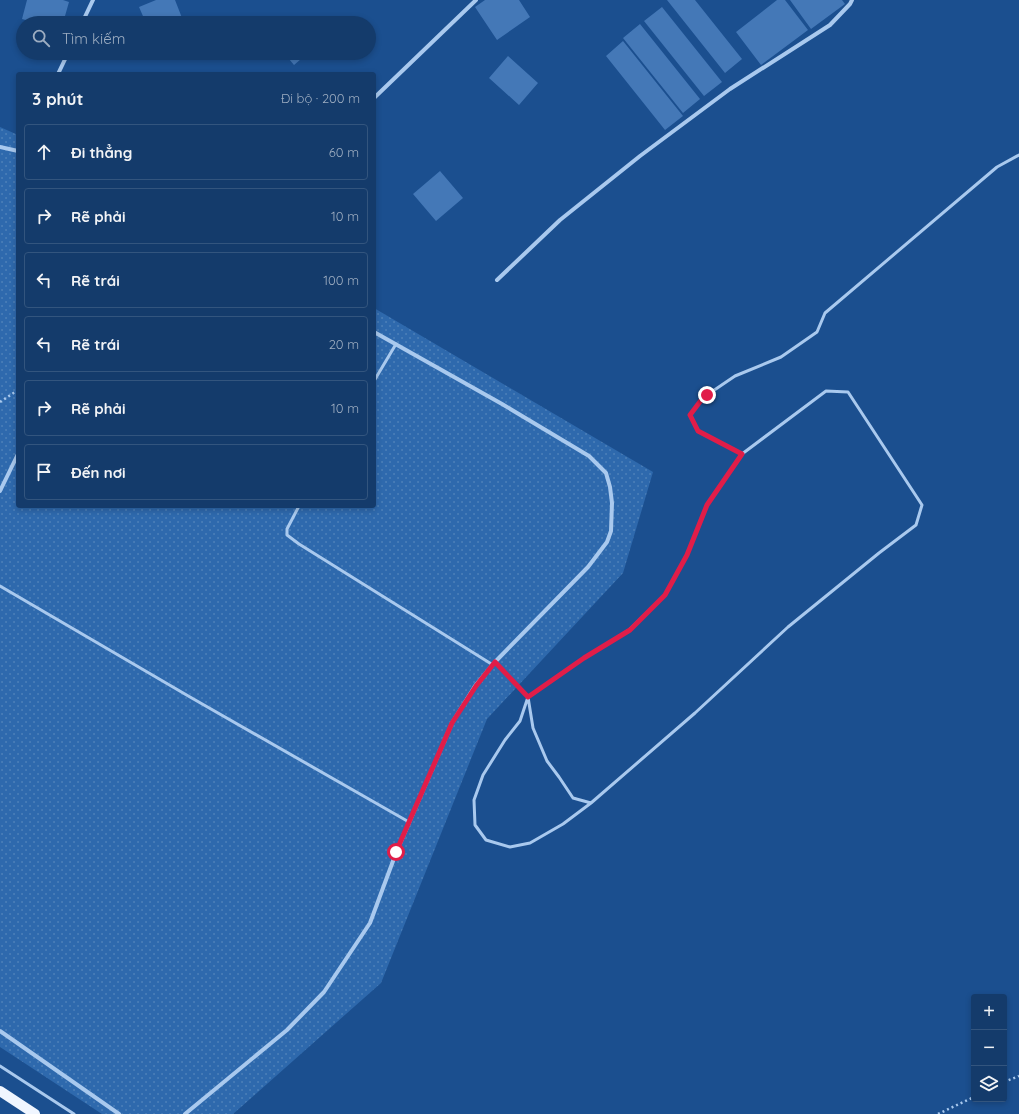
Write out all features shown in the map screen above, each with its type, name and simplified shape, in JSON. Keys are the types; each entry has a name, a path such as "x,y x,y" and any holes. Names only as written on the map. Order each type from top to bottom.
{"main road":[{"path":"0,1091 35,1114"}],"street":[{"path":"85,16 93,0"},
{"path":"376,96 476,0"},
{"path":"497,280 560,220 640,156 730,89 830,25 852,0"},
{"path":"59,72 65,60"},
{"path":"0,147 16,151"},
{"path":"186,1114 287,1030 324,992 370,923 396,852 452,723 476,686 494,663 588,567 607,542 611,531 612,503 610,486 606,473 589,456 502,404 376,333"},
{"path":"0,491 16,458"},
{"path":"0,1031 119,1114"}],"lane":[{"path":"742,454 698,431 690,415 702,399 736,376 781,357 817,332 825,313 996,167 1019,155"},
{"path":"376,378 396,344"},
{"path":"826,391 848,392 922,505 916,525 788,627 694,714 591,803 563,824 530,843 510,847 486,840 475,825 474,800 483,775 505,740 520,722 528,697 584,658 630,630 665,595 687,555 707,505 742,454 826,391"},
{"path":"299,508 287,529 287,535 298,544 494,663 528,697 533,728 547,761 573,798 591,803"},
{"path":"0,586 409,822"},
{"path":"0,1066 74,1114"}],"path":[{"path":"0,402 16,391"},
{"path":"1007,1081 1019,1076"},
{"path":"938,1114 971,1098"}],"shaded area":[{"path":"0,127 16,134 16,508 376,508 376,309 653,472 623,573 487,719 381,983 233,1114 102,1114 0,1047"}],"building":[{"path":"27,0 63,0 69,2 65,16 23,16"},
{"path":"156,0 175,0 181,16 143,16 139,7"},
{"path":"485,0 519,0 530,17 497,40 475,7"},
{"path":"667,0 695,0 742,59 725,73"},
{"path":"777,0 785,0 808,30 761,65 736,32"},
{"path":"790,0 842,0 845,4 811,29"},
{"path":"662,7 722,82 704,96 644,21"},
{"path":"640,24 700,99 683,113 623,38"},
{"path":"623,41 683,116 665,130 606,56"},
{"path":"508,56 538,83 519,105 489,78"},
{"path":"290,60 300,60 294,65"},
{"path":"440,171 463,198 436,221 413,194"}],"route":[{"path":"396,852 452,723 476,686 495,662 528,697 584,658 630,630 665,595 687,555 707,505 742,454 698,431 690,415 702,399 707,395"}]}
